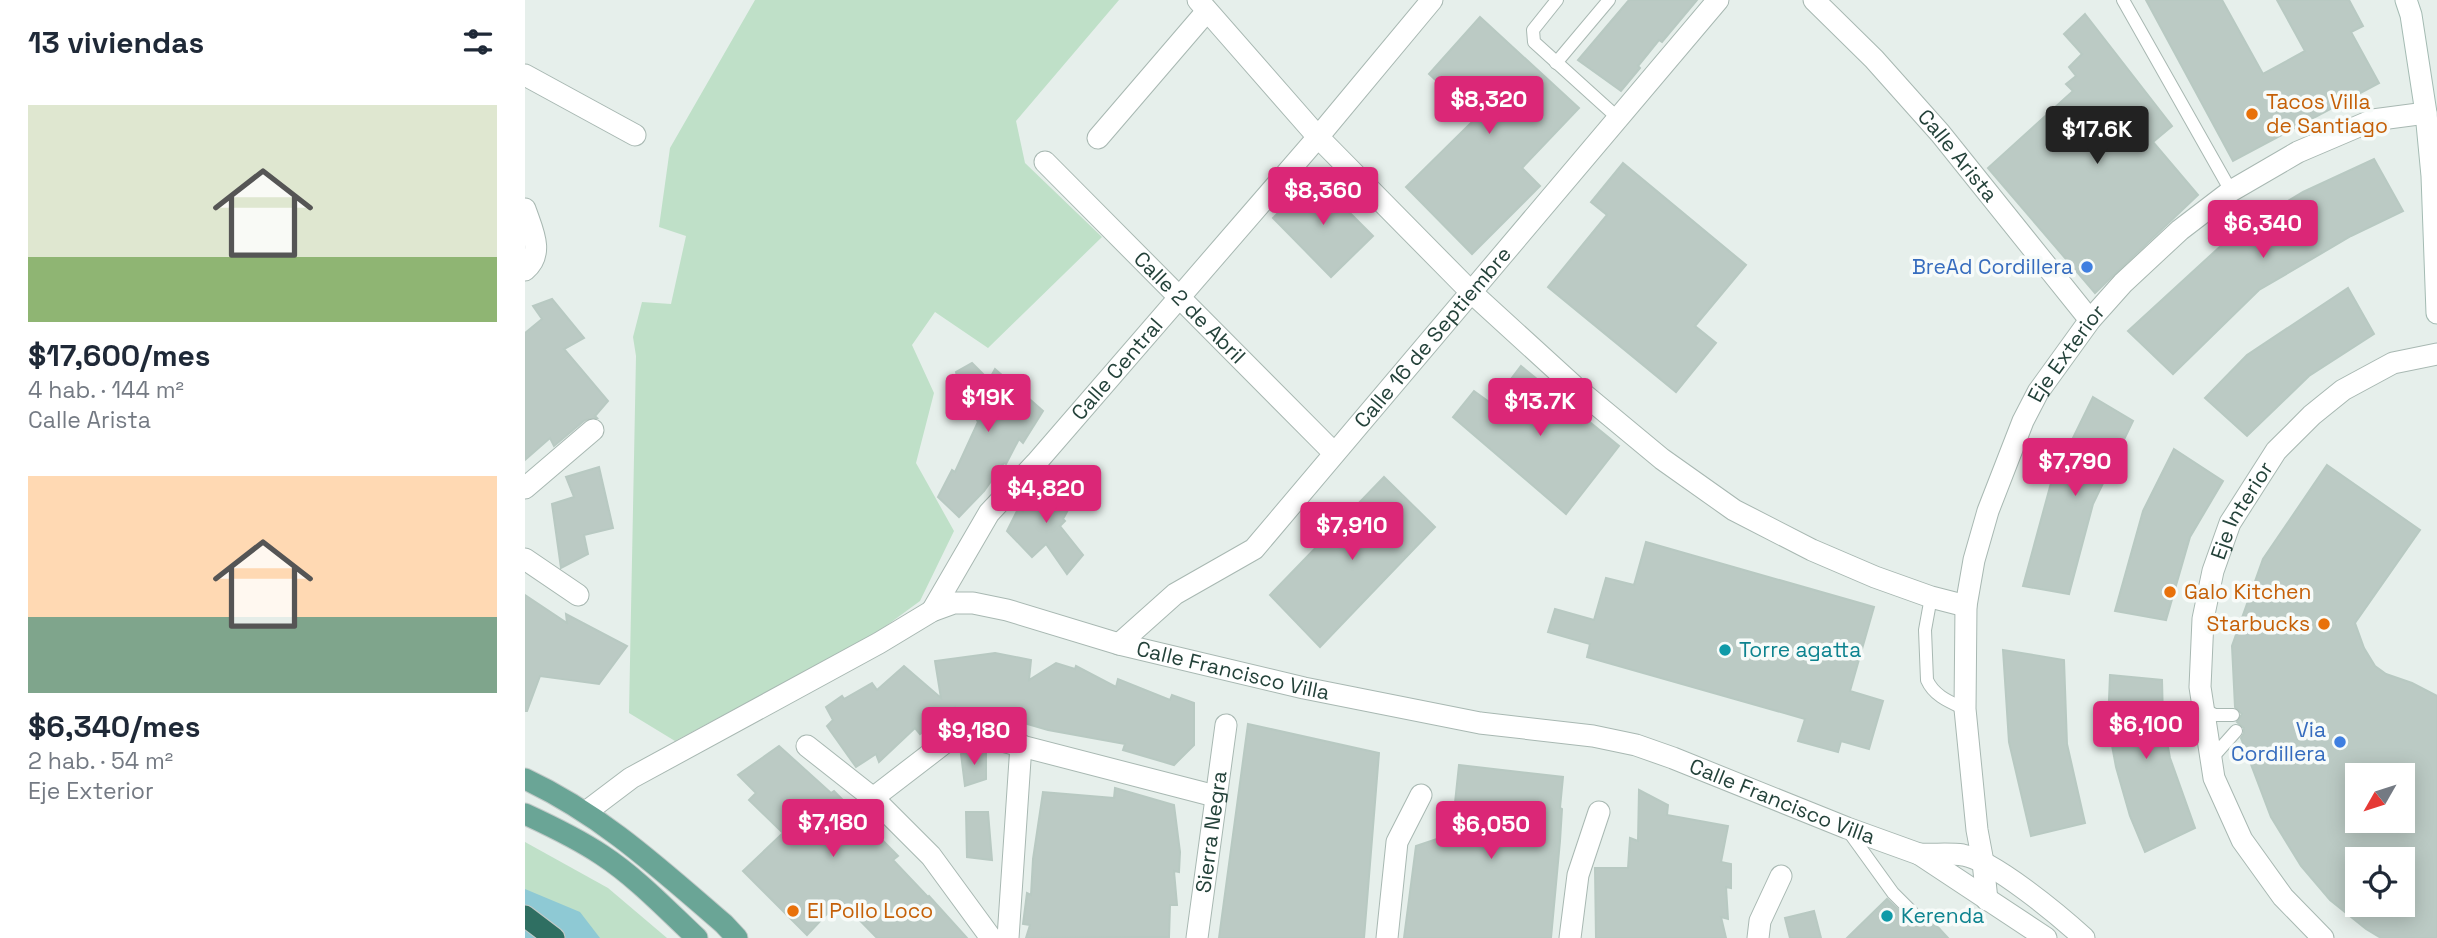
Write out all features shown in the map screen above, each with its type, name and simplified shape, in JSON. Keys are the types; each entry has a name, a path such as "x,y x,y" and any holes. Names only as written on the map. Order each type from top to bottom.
{"highway":[{"path":"525,916 554,938"}],"main road":[{"path":"525,779 586,812 622,837 737,938"},
{"path":"525,814 568,834 604,856 697,938"}],"street":[{"name":"Calle Central","path":"932,611 989,513 1036,463 1318,137 1432,0"},
{"name":"Calle 16 de Septiembre","path":"1119,644 1175,594 1254,549 1718,0"},
{"name":"Calle Arista","path":"1814,0 1874,59 1940,133 2090,320"},
{"path":"2406,0 2411,15 2434,171 2437,313"},
{"path":"1098,138 1202,6 1318,137 1471,292 1574,386 1642,443 1734,510 1812,550 1875,577 1966,606"},
{"path":"525,75 635,135"},
{"name":"Eje Exterior","path":"1987,900 1965,709 1966,606 1974,560 1988,511 2023,421 2038,392 2090,320 2123,282 2231,191 2298,152 2373,120 2426,113"},
{"name":"Calle 2 de Abril","path":"1045,162 1334,453"},
{"path":"525,209 537,253 534,261 525,270"},
{"name":"Eje Interior","path":"2323,938 2283,897 2242,840 2214,778 2200,687 2203,619 2213,571 2230,523 2276,451 2312,415 2343,390 2393,363 2437,354"},
{"path":"525,488 593,430"},
{"path":"525,559 578,595"},
{"name":"Calle Francisco Villa","path":"586,812 631,778 879,643 932,611 954,603 973,603 1007,610 1119,644 1304,688 1480,723 1593,736 1636,746 1919,854 1987,900 2038,930 2046,938"},
{"name":"Sierra Negra","path":"1197,938 1226,725"},
{"path":"873,798 951,738 965,734 1215,796"},
{"path":"807,746 873,798 931,856 992,938"},
{"path":"1008,938 1021,746"},
{"path":"1387,938 1397,842 1420,795"},
{"path":"1570,938 1578,875 1599,812"},
{"name":"Calle Francisco Villa","path":"1919,854 1963,855 1983,862 2058,915 2084,938"},
{"path":"1758,938 1760,921 1781,876"}],"lane":[{"path":"1557,0 1536,24 1532,36 1538,48 1618,118"},
{"path":"1556,63 1609,0"},
{"path":"2123,0 2231,191"},
{"path":"1931,597 1925,630 1927,680 1937,694 1965,709"},
{"path":"2203,709 2215,715 2233,715"},
{"path":"2211,760 2236,732"},
{"path":"1847,828 1893,893 1912,912"}],"green space":[{"path":"755,0 1119,0 1016,121 1025,163 1102,237 988,348 935,312 912,345 934,393 916,463 954,531 920,601 875,634 675,741 629,713 636,356 633,337 642,302 671,304 686,236 659,227 670,148"},
{"path":"525,842 608,888 667,938 525,938"}],"water":[{"path":"525,889 580,912 600,938 525,938"}],"building":[{"path":"1629,0 1697,0 1662,42 1659,40 1621,91 1578,60"},
{"path":"2146,0 2222,0 2263,74 2305,51 2277,0 2349,0 2363,26 2351,32 2379,83 2233,161"},
{"path":"2085,14 2172,126 2153,142 2198,195 2095,293 1988,168 2073,91 2066,84 2076,76 2069,67 2082,54 2064,34"},
{"path":"1480,17 1579,108 1522,168 1540,186 1472,254 1406,187 1476,118 1429,74"},
{"path":"2374,159 2403,211 2351,236 2259,290 2173,374 2128,331 2236,232 2303,192"},
{"path":"1623,163 1746,265 1695,326 1716,343 1676,392 1548,287 1607,215 1591,202"},
{"path":"1314,177 1373,236 1331,277 1273,218"},
{"path":"2348,288 2374,334 2309,376 2247,436 2205,398 2247,355"},
{"path":"552,299 584,338 564,349 608,401 595,416 597,418 585,420 554,446 550,438 525,460 525,333 542,319 533,306"},
{"path":"972,363 989,380 995,369 1043,411 1023,443 1019,439 1006,464 1004,463 984,491 959,517 938,497 952,470 955,472 978,422 959,385 956,372"},
{"path":"1521,366 1619,446 1566,514 1453,417 1474,391 1492,404"},
{"path":"2093,397 2133,421 2093,504 2069,594 2023,586 2051,483"},
{"path":"2174,449 2223,481 2190,537 2166,620 2115,611 2143,511"},
{"name":"Via Cordillera","path":"2327,465 2420,530 2355,623 2364,648 2375,666 2386,674 2437,696 2437,938 2381,938 2351,917 2415,917 2415,847 2345,847 2345,912 2330,900 2301,866 2271,817 2241,738 2244,728 2237,722 2242,714 2235,707 2232,646 2263,559"},
{"path":"599,467 613,528 584,535 588,554 561,568 552,504 574,497 566,477"},
{"path":"1048,474 1074,499 1063,519 1065,521 1060,526 1083,555 1067,574 1046,544 1032,557 1007,531 1019,507 1023,511 1036,489 1039,493"},
{"path":"1384,477 1435,527 1320,647 1270,595"},
{"name":"Torre agatta","path":"1646,542 1874,607 1850,691 1883,701 1869,749 1841,741 1838,752 1798,741 1805,719 1587,657 1590,644 1548,632 1555,609 1594,620 1606,578 1634,585"},
{"path":"525,595 567,623 566,614 627,646 599,684 540,676 527,711 525,711"},
{"path":"2003,650 2064,660 2067,744 2085,823 2031,836 2009,742"},
{"path":"995,653 1031,660 1029,680 1056,663 1075,669 1076,666 1116,687 1118,679 1170,700 1172,695 1194,703 1194,745 1174,765 1123,750 1125,744 1048,730 986,712 957,719 955,707 920,734 915,728 879,762 876,754 856,767 827,726 833,720 826,707 842,696 844,699 872,683 877,690 904,666 941,698 935,661"},
{"path":"2110,675 2162,680 2163,720 2170,758 2195,828 2145,852 2130,816 2116,767 2108,724"},
{"path":"1248,724 1379,753 1364,938 1219,938"},
{"path":"779,746 831,793 834,791 898,856 893,860 967,938 877,938 840,900 807,935 743,871 783,833 749,800 756,793 738,775"},
{"path":"986,751 986,779 965,786 961,754"},
{"path":"1459,765 1563,777 1551,938 1404,938 1416,846 1452,831"},
{"path":"1115,788 1174,805 1180,852 1179,872 1174,871 1177,905 1170,905 1169,937 1026,938 1030,925 1023,924 1027,893 1031,895 1033,859 1043,792 1114,798"},
{"path":"1639,790 1668,805 1667,815 1728,826 1721,862 1731,864 1731,888 1726,887 1728,919 1721,917 1726,938 1596,938 1595,868 1628,868 1630,838 1638,841"},
{"path":"966,812 988,812 992,860 967,857"},
{"name":"Kerenda","path":"1887,899 1911,922 1918,919 1923,911 1948,938 1847,938"},
{"path":"1814,911 1821,938 1790,938 1785,918"}],"place":[{"name":"Tacos Villa de Santiago","path":"2252,114"},
{"name":"BreAd Cordillera","path":"2087,267"},
{"name":"Galo Kitchen","path":"2170,592"},
{"name":"Starbucks","path":"2324,624"},
{"name":"Torre agatta","path":"1725,650"},
{"name":"Via Cordillera","path":"2340,742"},
{"name":"El Pollo Loco","path":"793,911"},
{"name":"Kerenda","path":"1887,916"}]}
